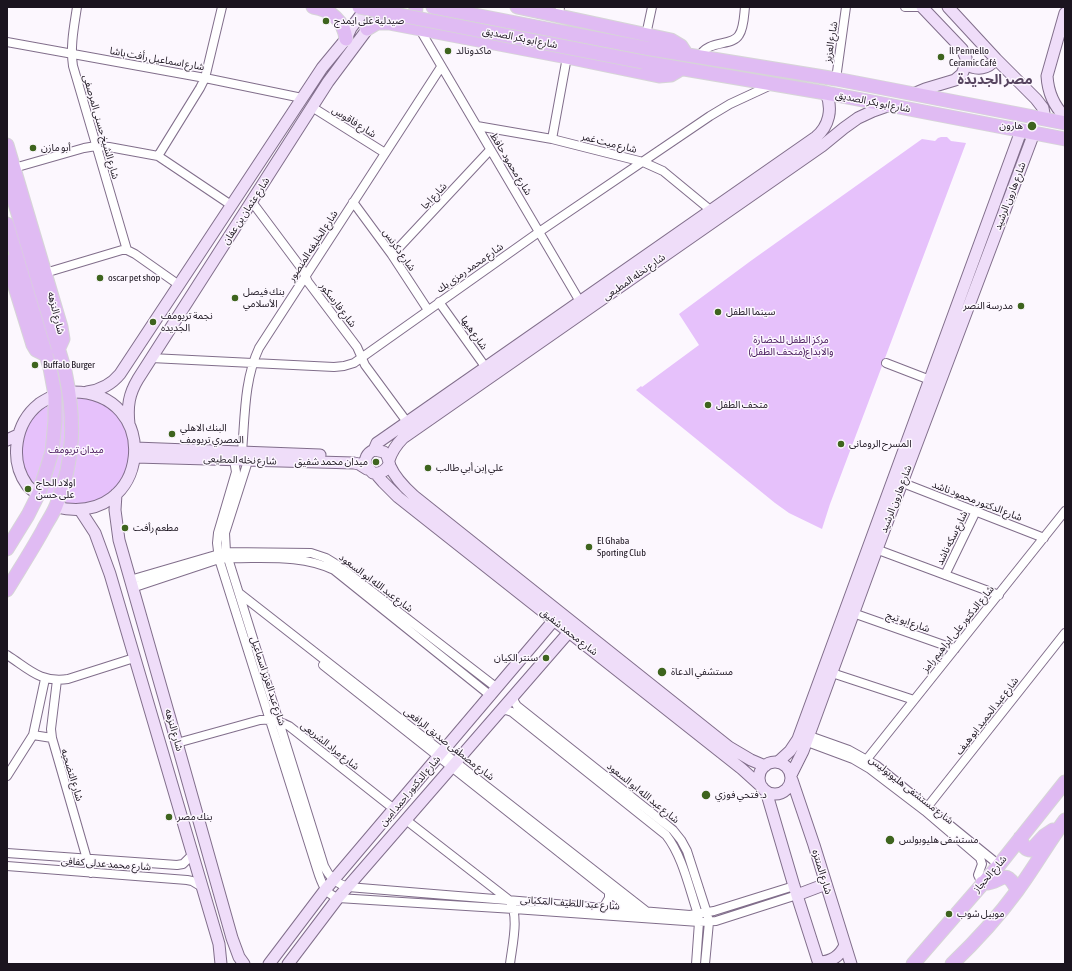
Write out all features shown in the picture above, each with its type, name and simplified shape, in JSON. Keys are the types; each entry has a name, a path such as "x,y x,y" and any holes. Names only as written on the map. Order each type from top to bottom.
{"main road":[{"name":"شارع ابو بكر الصديق","path":"359,7 643,62 826,93 1065,139"},
{"path":"416,7 415,18 419,28"},
{"name":"شارع ابو بكر الصديق","path":"433,7 646,42 676,42 693,56 836,79 1065,123"},
{"name":"شارع ابو بكر الصديق","path":"517,7 560,11 646,42"},
{"path":"323,8 335,16 341,23 345,31 346,40"},
{"name":"شارع ابو بكر الصديق","path":"367,29 374,24 381,22 419,28 567,56 659,76 671,75 681,69"},
{"name":"شارع النزهه","path":"7,145 10,172 45,273 63,333 61,345 52,353"},
{"path":"10,172 52,353"},
{"name":"شارع النزهه","path":"7,224 38,327 52,353 65,370 70,392 72,421 71,453 65,480 56,506"},
{"name":"شارع النزهه","path":"7,261 12,293 33,345 36,350 52,353"},
{"name":"شارع النزهه","path":"38,495 52,452 55,421 55,395 52,353"},
{"path":"7,549 28,515 38,495"},
{"path":"7,590 30,554 56,506"},
{"name":"شارع الحجاز","path":"913,964 999,865 1065,782"},
{"path":"1020,838 1024,848 1031,850 1048,833 1062,825"},
{"path":"952,964 984,931 1017,890 1062,825"},
{"path":"982,883 988,883 1007,877 1012,880 1017,890"}],"street":[{"name":"شارع الشيخ حسنى المرصفى","path":"77,7 72,36 71,53 73,66 127,250"},
{"path":"158,156 205,78 222,7"},
{"name":"شارع عثمان بن عفان","path":"88,392 97,391 106,387 114,382 120,374 322,68 346,40 351,28 367,7"},
{"name":"شارع عثمان بن عفان","path":"129,424 127,412 128,400 132,389 149,361 328,82 385,7"},
{"path":"646,42 652,7"},
{"path":"693,56 710,47 733,40 738,36 741,32 746,7"},
{"name":"شارع العزيز","path":"836,79 846,7"},
{"path":"905,7 918,7"},
{"path":"913,94 955,80 962,74 966,64 966,58 962,49 922,7"},
{"path":"954,9 996,59 1036,99 1042,108 1045,119"},
{"path":"1065,13 1061,38 1048,71 1048,82 1051,97 1056,107 1065,117"},
{"name":"شارع محمود حافظ","path":"419,28 583,306"},
{"name":"شارع اسماعيل رأفت باشا","path":"7,42 205,78 302,98"},
{"path":"552,139 567,56"},
{"path":"966,64 975,68 984,68 996,59"},
{"name":"شارع الخليفه المنصور","path":"245,456 248,379 252,364 259,348 441,66"},
{"name":"شارع محمد رمزى بك","path":"149,361 334,367 354,363 539,232 643,162 730,104 772,84"},
{"name":"شارع نخله المطيعى","path":"135,453 355,460 371,452 380,441 407,422 488,371 715,213 822,132 830,111 830,104 826,93"},
{"name":"شارع نخله المطيعى","path":"715,213 826,143 851,123 866,114 890,106"},
{"name":"شارع فاقوس","path":"312,107 385,153"},
{"name":"شارع ميت غمر","path":"477,126 552,139 643,162 663,171 715,213"},
{"name":"شارع هارون الرشيد","path":"792,778 803,737 872,547 1028,132"},
{"path":"10,172 84,148 96,146 158,156 232,205"},
{"name":"شارع اجا","path":"392,255 490,150"},
{"name":"شارع فارسكور","path":"252,202 302,269 308,282 357,347 365,365 407,422"},
{"name":"شارع دكرنس","path":"353,202 392,255 428,310"},
{"path":"45,273 122,250 127,250 179,285"},
{"name":"شارع هيها","path":"439,302 488,371"},
{"path":"120,374 123,379 128,380 132,378 141,365 149,361"},
{"path":"886,363 935,382"},
{"name":"شارع نخله المطيعى","path":"389,462 394,448 403,438 488,371"},
{"name":"شارع هارون الرشيد","path":"778,762 803,737 832,673 854,613 872,547 903,483 935,382"},
{"path":"56,506 80,510 105,502 116,494 128,478 135,453 133,436 129,424 121,412 112,403 100,396 88,392 70,392"},
{"path":"38,495 28,486 21,474 17,462 16,449 18,436 26,418 38,404 55,395"},
{"path":"7,440 18,436"},
{"path":"377,449 384,452 388,457 389,462 388,467 383,472 372,472 366,466 365,459 371,452 377,449"},
{"name":"شارع نخله المطيعى","path":"135,453 234,460 245,456"},
{"path":"7,456 17,462"},
{"name":"شارع عبد العزيز اسماعيل","path":"245,456 225,533 222,556 241,598 324,866 334,880"},
{"name":"شارع عبد العزيز اسماعيل","path":"234,460 236,472 218,532 222,556 269,719 317,869 326,890"},
{"name":"شارع نخله المطيعى","path":"355,460 372,472"},
{"name":"شارع محمد شفيق","path":"389,462 395,476 410,492 729,747 750,760 765,766"},
{"name":"شارع محمد شفيق","path":"372,472 398,497 742,769 764,789"},
{"path":"385,485 388,478 395,476"},
{"name":"شارع الدكتور محمود ناشد","path":"903,483 1044,538"},
{"name":"شارع النزهه","path":"116,494 116,525 131,584 178,743 232,938 242,963"},
{"name":"شارع النزهه","path":"80,510 88,521 100,546 202,887 220,951 222,964"},
{"name":"شارع سكه ناشد","path":"945,575 976,511"},
{"name":"شارع الدكتور على ابراهيم رامز","path":"867,759 1065,511"},
{"path":"872,547 998,595"},
{"name":"شارع عبد الله ابو السعود","path":"131,584 222,556 296,552 311,553 326,558 339,566 494,692"},
{"name":"شارع مصطفى صديق الرافعى","path":"241,598 454,765 646,911"},
{"name":"شارع ابو تيج","path":"854,613 956,649"},
{"name":"شارع الدكتور احمد امين","path":"269,964 334,880 554,620"},
{"name":"شارع الدكتور احمد امين","path":"288,964 348,886 569,632"},
{"name":"شارع عبد الحميد ابو هيف","path":"926,809 1065,633"},
{"path":"7,655 45,679 57,680 68,679 134,658"},
{"path":"832,673 914,700"},
{"path":"7,776 33,735 45,679"},
{"name":"شارع التضحيه","path":"57,680 51,729 52,738 91,873"},
{"name":"شارع عبد الله ابو السعود","path":"514,695 514,701 517,706 673,830 681,840 687,851 708,913 709,922 705,964"},
{"name":"شارع عبد الله ابو السعود","path":"500,712 506,710 512,712 666,835 673,844 678,855 698,918 696,964"},
{"name":"شارع مراد الشريعى","path":"178,743 260,720 269,719 279,721 289,726 394,809"},
{"path":"33,735 52,738"},
{"name":"شارع مستشفى هليوبوليس","path":"803,737 849,750 867,759 926,809 980,858 982,864 978,875 982,883"},
{"name":"شارع مستشفى هليوبوليس","path":"803,737 862,764 879,775 999,865"},
{"path":"764,789 776,794 783,792 789,787 792,778 787,766 778,762 773,762 765,766 760,772 759,780 764,789 819,963 835,958 843,950 845,945"},
{"name":"شارع مصطفى صديق الرافعى","path":"454,765 609,891 632,914"},
{"name":"شارع المنتزه","path":"792,778 851,964"},
{"path":"406,820 509,900 514,909 510,964"},
{"name":"شارع محمد عدلى كفافى","path":"7,852 177,865 183,864 192,855"},
{"name":"شارع محمد عدلى كفافى","path":"7,866 187,880 192,881 202,887"},
{"path":"334,880 348,886"},
{"path":"795,890 826,884"},
{"name":"شارع عبد اللطيف المكباتى","path":"348,886 603,908 632,914 646,911 698,918 709,922 795,890"},
{"path":"326,890 329,894 338,898"},
{"name":"شارع عبد اللطيف المكباتى","path":"338,898 514,909 698,918 708,913 795,890"},
{"path":"603,908 609,898 609,891"}],"green space":[{"name":"مركز الطفل للحضارة والابداع(متحف الطفل)","path":"941,137 947,137 951,141 966,143 830,504 822,529 789,513 775,503 636,390 699,345 679,314 922,139 935,141"},
{"name":"ميدان تريومف","path":"76,396 97,400 114,412 126,429 130,450 126,471 114,488 97,500 76,504 55,500 38,488 26,471 22,450 26,429 38,412 55,400"}],"place":[{"name":"صيدلية على ايمدج","path":"326,21"},
{"name":"ماكدونالد","path":"448,51"},
{"name":"Il Pennello Ceramic Café","path":"941,57"},
{"name":"هارون","path":"1032,126"},
{"name":"أبو مازن","path":"33,148"},
{"name":"oscar pet shop","path":"100,278"},
{"name":"بنك فيصل الأسلامي","path":"235,298"},
{"name":"مدرسة النصر","path":"1021,306"},
{"name":"سينما الطفل","path":"718,312"},
{"name":"نجمة تريومف الجديده","path":"153,322"},
{"name":"Buffalo Burger","path":"35,365"},
{"name":"متحف الطفل","path":"708,405"},
{"name":"البنك الاهلي المصري تريومف","path":"172,434"},
{"name":"المسرح الرومانى","path":"841,444"},
{"name":"ميدان محمد شفيق","path":"376,462"},
{"name":"علي إبن أبي طالب","path":"428,468"},
{"name":"اولاد الحاج على حسن","path":"28,489"},
{"name":"مطعم رأفت","path":"125,528"},
{"name":"El Ghaba Sporting Club","path":"589,547"},
{"name":"سنتر الكيان","path":"546,658"},
{"name":"مستشفي الدعاة","path":"662,672"},
{"name":"د. فتحي فوزي","path":"706,795"},
{"name":"بنك مصر","path":"169,817"},
{"name":"مستشفى هليوبولس","path":"890,840"},
{"name":"موبيل شوب","path":"949,914"}],"district":[{"name":"مصر الجديدة","path":"995,80"}]}
